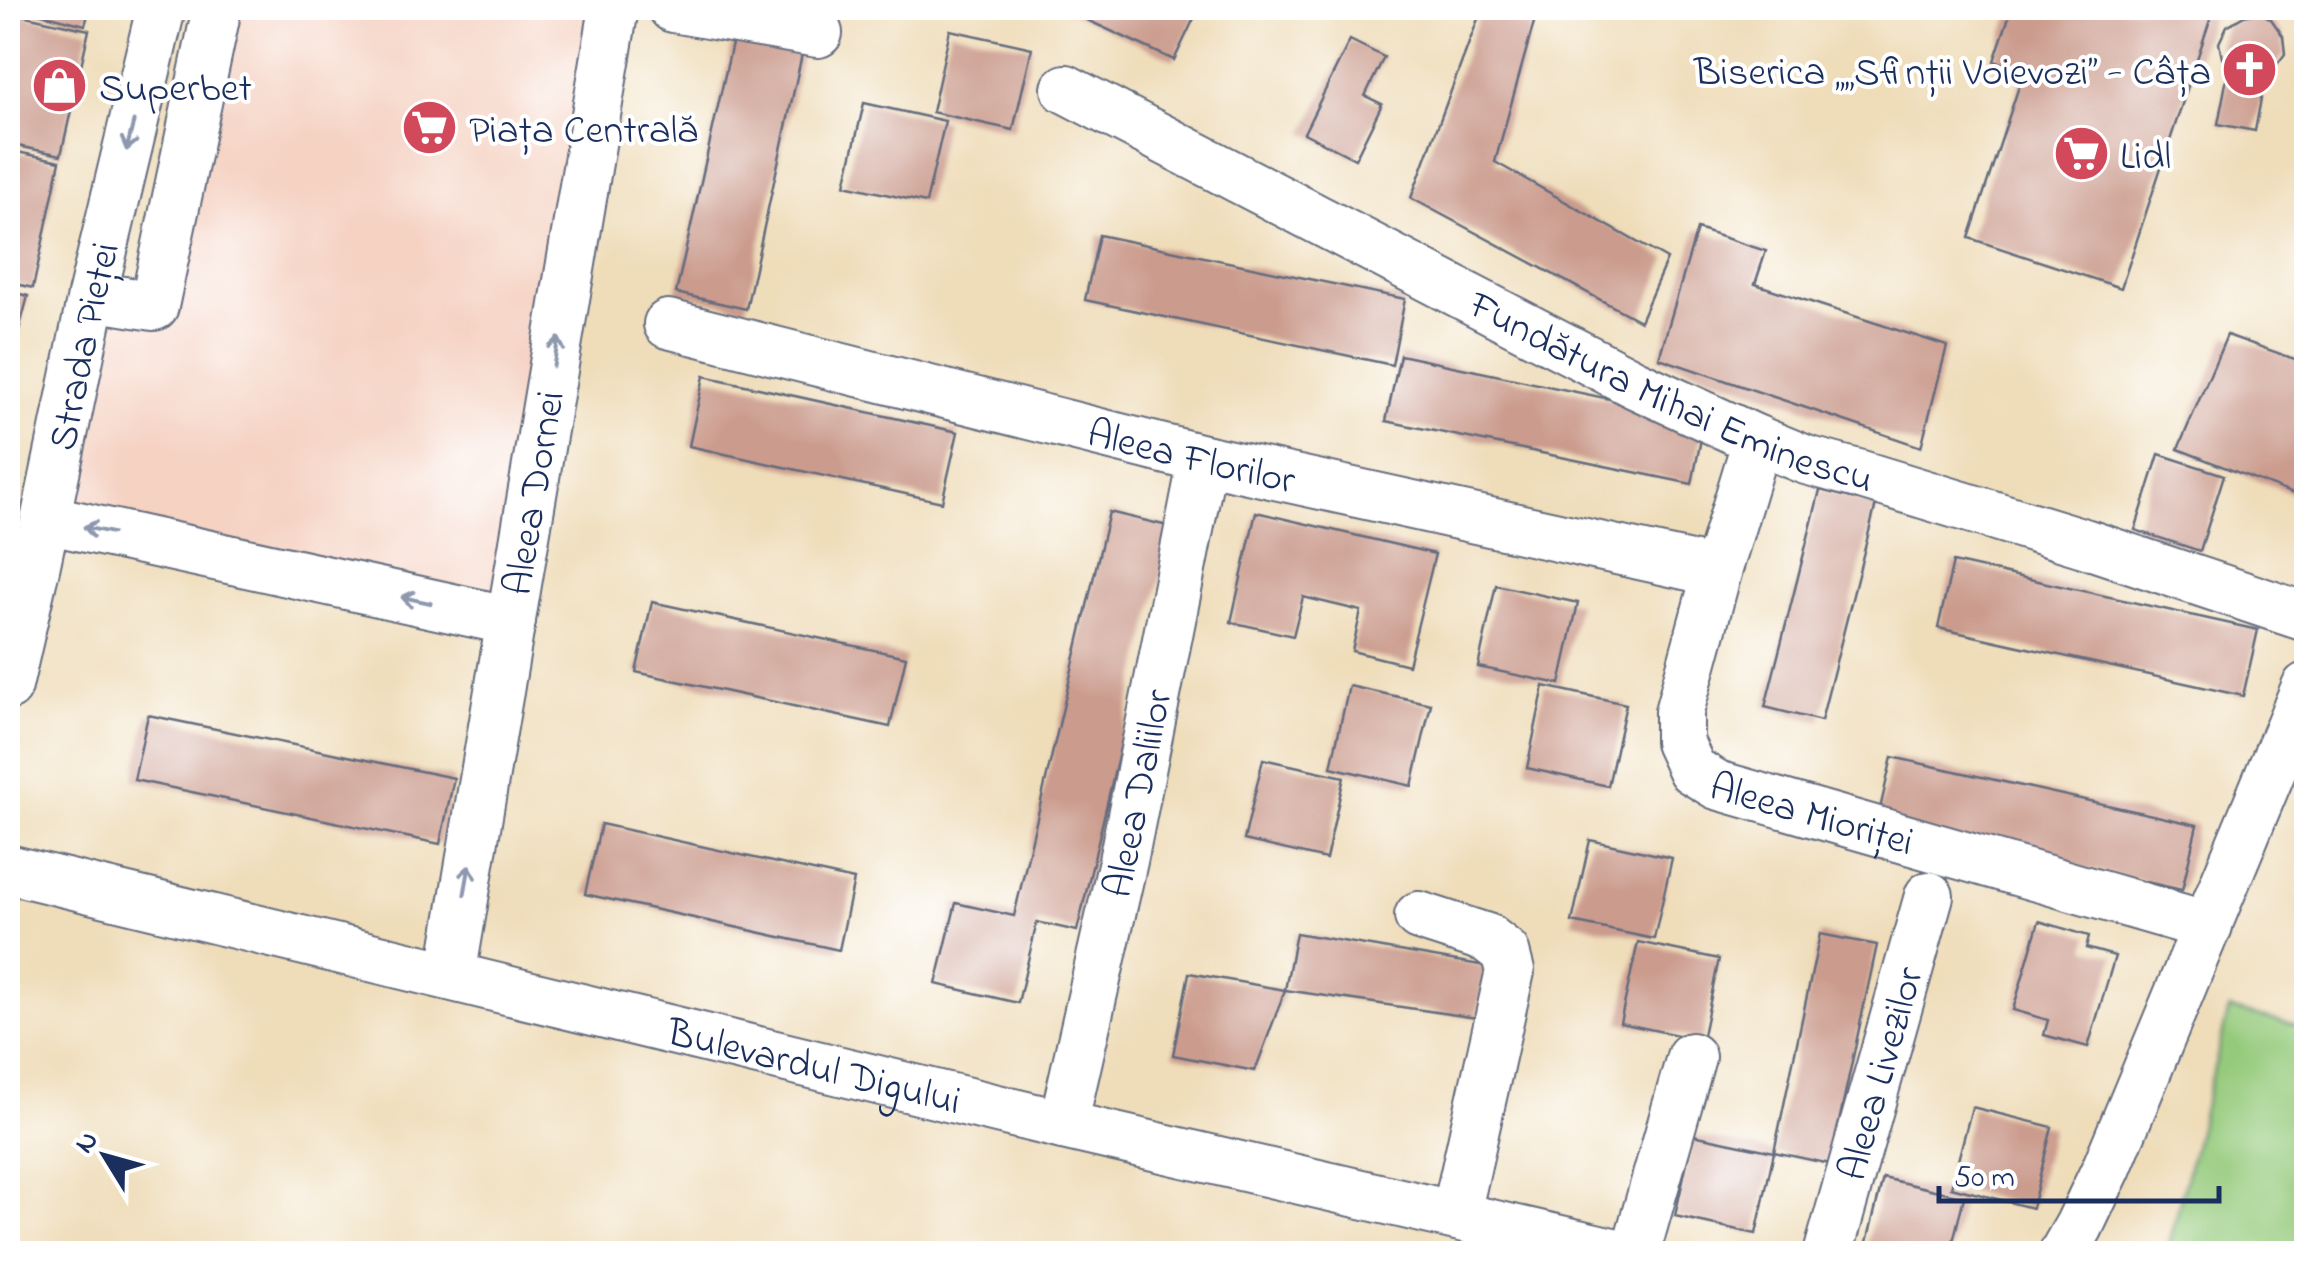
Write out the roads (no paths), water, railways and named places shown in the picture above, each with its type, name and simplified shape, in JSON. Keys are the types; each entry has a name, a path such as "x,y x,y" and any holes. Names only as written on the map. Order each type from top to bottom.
{"street":[{"name":"Strada Pieței","path":"8,686 30,546 162,8"},
{"path":"92,296 154,306 217,8"},
{"name":"Aleea Dornei","path":"451,976 614,8"},
{"path":"672,8 818,33"},
{"name":"Fundătura Mihai Eminescu","path":"1066,90 1634,384 1757,440 1806,460 2084,543 2306,617"},
{"name":"Aleea Florilor","path":"668,324 1204,459 1717,572"},
{"name":"Aleea Mioriței","path":"1757,440 1679,712 1679,742 1692,770 1717,785 2208,926"},
{"name":"Aleea Daliilor","path":"1063,1125 1123,861 1204,459"},
{"path":"30,546 511,621"},
{"path":"2063,1254 2107,1167 2306,687"},
{"name":"Bulevardul Digului","path":"8,869 1063,1125 1622,1254"},
{"name":"Aleea Livezilor","path":"1828,1254 1928,896"},
{"path":"1419,916 1488,938 1504,952 1510,971 1456,1214"},
{"path":"1635,1254 1691,1057"}],"place":[{"name":"Biserica „„Sfinții Voievozi” - Câța","path":"2250,70"},
{"name":"Superbet","path":"60,86"},
{"name":"Piața Centrală","path":"430,128"},
{"name":"Lidl","path":"2081,154"}]}
